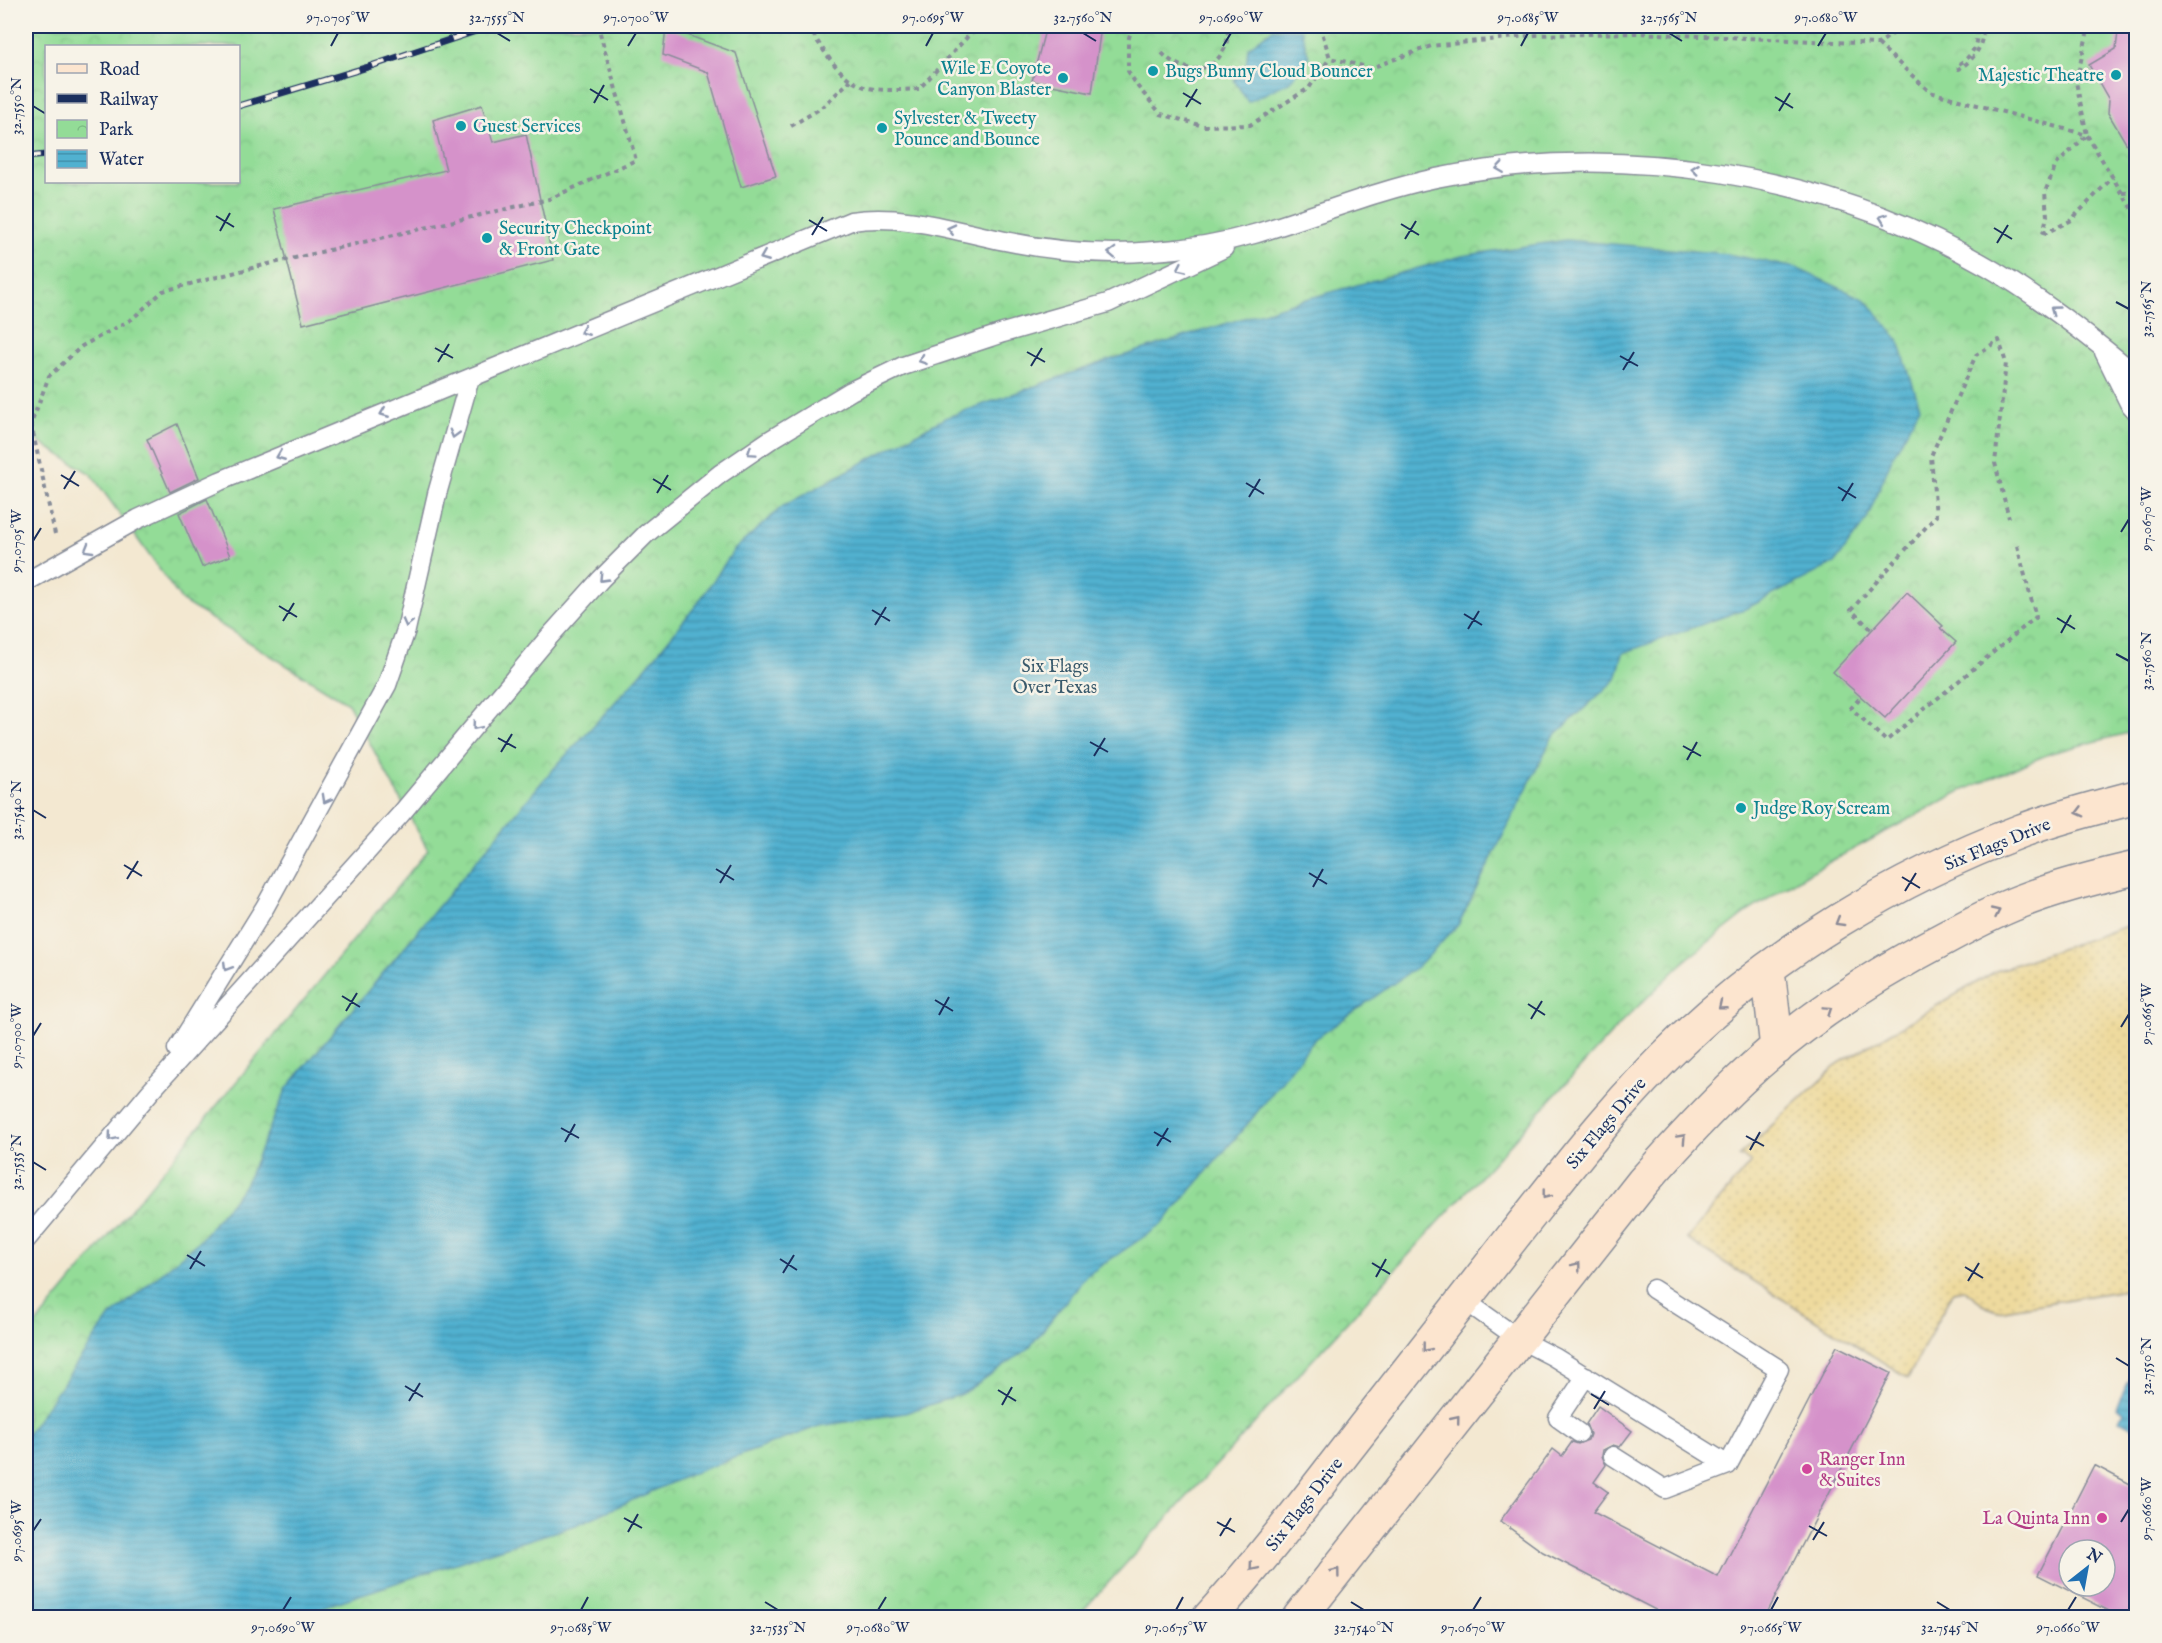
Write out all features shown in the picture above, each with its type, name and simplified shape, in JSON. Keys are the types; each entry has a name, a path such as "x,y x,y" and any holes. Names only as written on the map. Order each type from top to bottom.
{"street":[{"name":"Six Flags Drive","path":"1209,1617 1278,1536 1618,1105 1683,1039 1768,970 1833,925 1879,898 1951,861 2021,831 2136,797"},
{"path":"1299,1617 1656,1167 1734,1086 1777,1048 1872,980 1918,952 2017,902 2076,882 2136,868"},
{"path":"1768,970 1777,1048"}],"lane":[{"path":"26,582 138,519 220,480 851,221 872,218 897,219 932,225 1008,242 1081,252 1112,253 1192,247 1253,234 1425,181 1502,168 1610,163 1728,174 1815,193 1949,246 2021,287 2101,345 2136,375"},
{"path":"26,1240 150,1092 400,815 549,637 601,579 646,534 720,474 770,440 852,391 903,366 1003,333 1108,303 1253,234"},
{"path":"2101,345 2129,403 2136,411"},
{"path":"150,1092 265,907 381,700 406,630 437,494 470,378"},
{"path":"1614,1456 1665,1489 1728,1465 1779,1369 1653,1288"},
{"path":"1464,1300 1519,1339 1586,1376 1728,1465"},
{"path":"1579,1433 1558,1418 1586,1376"}],"path":[{"path":"61,564 31,424 49,376 82,346 132,319 163,291 549,199 636,160 598,26"},
{"path":"808,26 826,56 851,80 866,87 892,90 919,89 970,34 991,26"},
{"path":"968,26 970,34"},
{"path":"1113,26 1132,27 1128,41 1128,71 1138,87 1161,114 1203,126 1250,125 1309,88 1330,58"},
{"path":"1162,53 1179,66 1189,69 1205,69 1217,61 1226,47 1229,32 1227,26"},
{"path":"1320,26 1330,58"},
{"path":"1330,58 1371,68 1431,46 1536,35 1637,33 1878,44 1904,26"},
{"path":"1977,30 1977,43 1972,53 1957,66 1959,69 1971,62 1980,48 1983,26"},
{"path":"2089,26 2076,82 2087,135 2136,215 2136,252"},
{"path":"1878,44 1930,92 2087,135"},
{"path":"791,126 822,108 851,80"},
{"path":"2087,135 2056,165 2045,192 2047,216 2043,234 2070,221 2113,177"},
{"path":"2123,193 2136,192"},
{"path":"1871,629 1851,610 1936,516 1931,456 1976,356 1999,340 2006,363 1995,463 2009,518"},
{"path":"1859,699 1851,708 1886,741 2037,617 2016,542"}],"sand":[{"path":"2127,926 2136,927 2136,1288 1998,1311 1987,1307 1963,1289 1953,1291 1908,1378 1687,1239 1751,1162 1739,1156 1839,1063 1996,971"}],"green space":[{"name":"Six Flags Over Texas","path":"26,26 2136,26 2136,731 2051,753 1959,792 1809,873 1747,912 1687,959 1621,1023 1077,1617 26,1618 26,1336 428,850 348,703 182,601 91,474 26,434"}],"water":[{"path":"1273,29 1301,30 1309,57 1291,81 1248,102 1234,80 1246,67 1248,48"},
{"path":"1566,240 1727,254 1796,268 1866,300 1898,339 1920,407 1893,456 1866,521 1835,563 1747,608 1623,653 1616,679 1552,738 1458,925 1421,964 1314,1040 1250,1121 1161,1225 1086,1276 1028,1349 962,1394 905,1413 819,1426 691,1474 576,1525 293,1617 26,1617 26,1436 108,1319 200,1240 245,1185 287,1088 547,776 639,676 698,603 734,550 783,506 945,418 1106,361 1292,303 1462,256"},
{"path":"2131,1377 2136,1380 2136,1429 2120,1420 2124,1412 2116,1407"}],"building":[{"path":"1046,26 1101,26 1092,93 1032,81"},
{"path":"666,27 736,53 776,176 741,187 708,72 663,55"},
{"name":"Majestic Theatre","path":"2118,31 2136,32 2136,160 2108,113 2109,100 2089,65 2116,49"},
{"name":"Security Checkpoint & Front Gate","path":"482,105 493,142 526,134 553,260 303,324 274,209 446,170 433,120"},
{"path":"177,424 199,478 170,492 147,439"},
{"path":"207,499 230,556 202,567 179,513"},
{"path":"1907,592 1943,626 1940,628 1956,642 1885,718 1833,672"},
{"name":"Ranger Inn & Suites","path":"1837,1346 1891,1373 1765,1617 1669,1617 1543,1552 1500,1521 1553,1449 1562,1456 1572,1442 1578,1444 1588,1440 1590,1434 1586,1424 1598,1406 1632,1431 1620,1447 1613,1445 1603,1450 1602,1456 1606,1465 1594,1482 1608,1492 1593,1512 1718,1577"},
{"name":"La Quinta Inn","path":"2094,1465 2136,1487 2136,1617 2121,1617 2083,1598 2117,1598 2117,1538 2057,1538 2057,1585 2038,1575"}],"railway":[{"path":"240,105 368,67 491,26"},
{"path":"26,157 45,155"}],"place":[{"name":"Bugs Bunny Cloud Bouncer","path":"1153,71"},
{"name":"Majestic Theatre","path":"2116,75"},
{"name":"Wile E Coyote Canyon Blaster","path":"1063,78"},
{"name":"Guest Services","path":"461,126"},
{"name":"Sylvester & Tweety Pounce and Bounce","path":"882,128"},
{"name":"Security Checkpoint & Front Gate","path":"487,238"},
{"name":"Judge Roy Scream","path":"1741,808"},
{"name":"Ranger Inn & Suites","path":"1807,1469"},
{"name":"La Quinta Inn","path":"2102,1518"}]}
